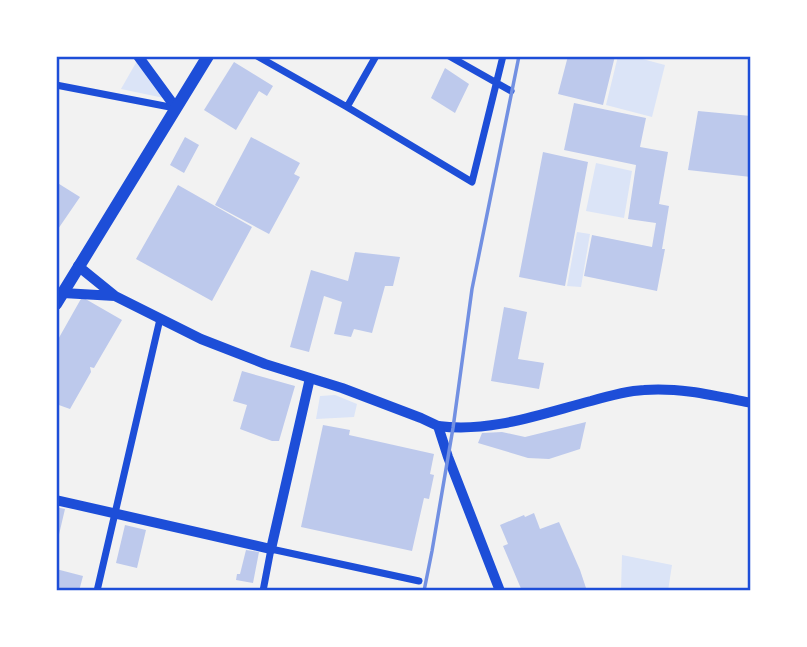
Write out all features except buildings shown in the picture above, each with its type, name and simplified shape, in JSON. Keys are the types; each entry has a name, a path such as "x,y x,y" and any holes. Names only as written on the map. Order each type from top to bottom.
{"highway":[{"path":"58,300 208,56"}],"main road":[{"path":"78,267 116,296 201,339 265,364 377,401 438,426 500,591"},
{"path":"58,300 116,296"},
{"path":"56,500 271,549 310,378"}],"street":[{"path":"138,56 176,108"},
{"path":"257,56 472,183 503,56"},
{"path":"347,107 376,56"},
{"path":"449,56 511,90"},
{"path":"56,85 176,108"},
{"path":"97,591 160,320"},
{"path":"438,426 462,428 518,421 644,390 705,394 751,403"},
{"path":"262,591 271,549 419,581"}],"shaded area":[{"path":"618,56 631,56 665,65 652,117 606,105"},
{"path":"137,61 164,98 121,89"},
{"path":"596,163 632,171 624,218 586,211"},
{"path":"577,232 590,234 581,287 567,286"},
{"path":"335,395 357,404 354,417 316,419 320,396"},
{"path":"622,555 672,565 668,591 621,591"}],"railway":[{"path":"424,591 453,428 472,289 519,56"}]}
